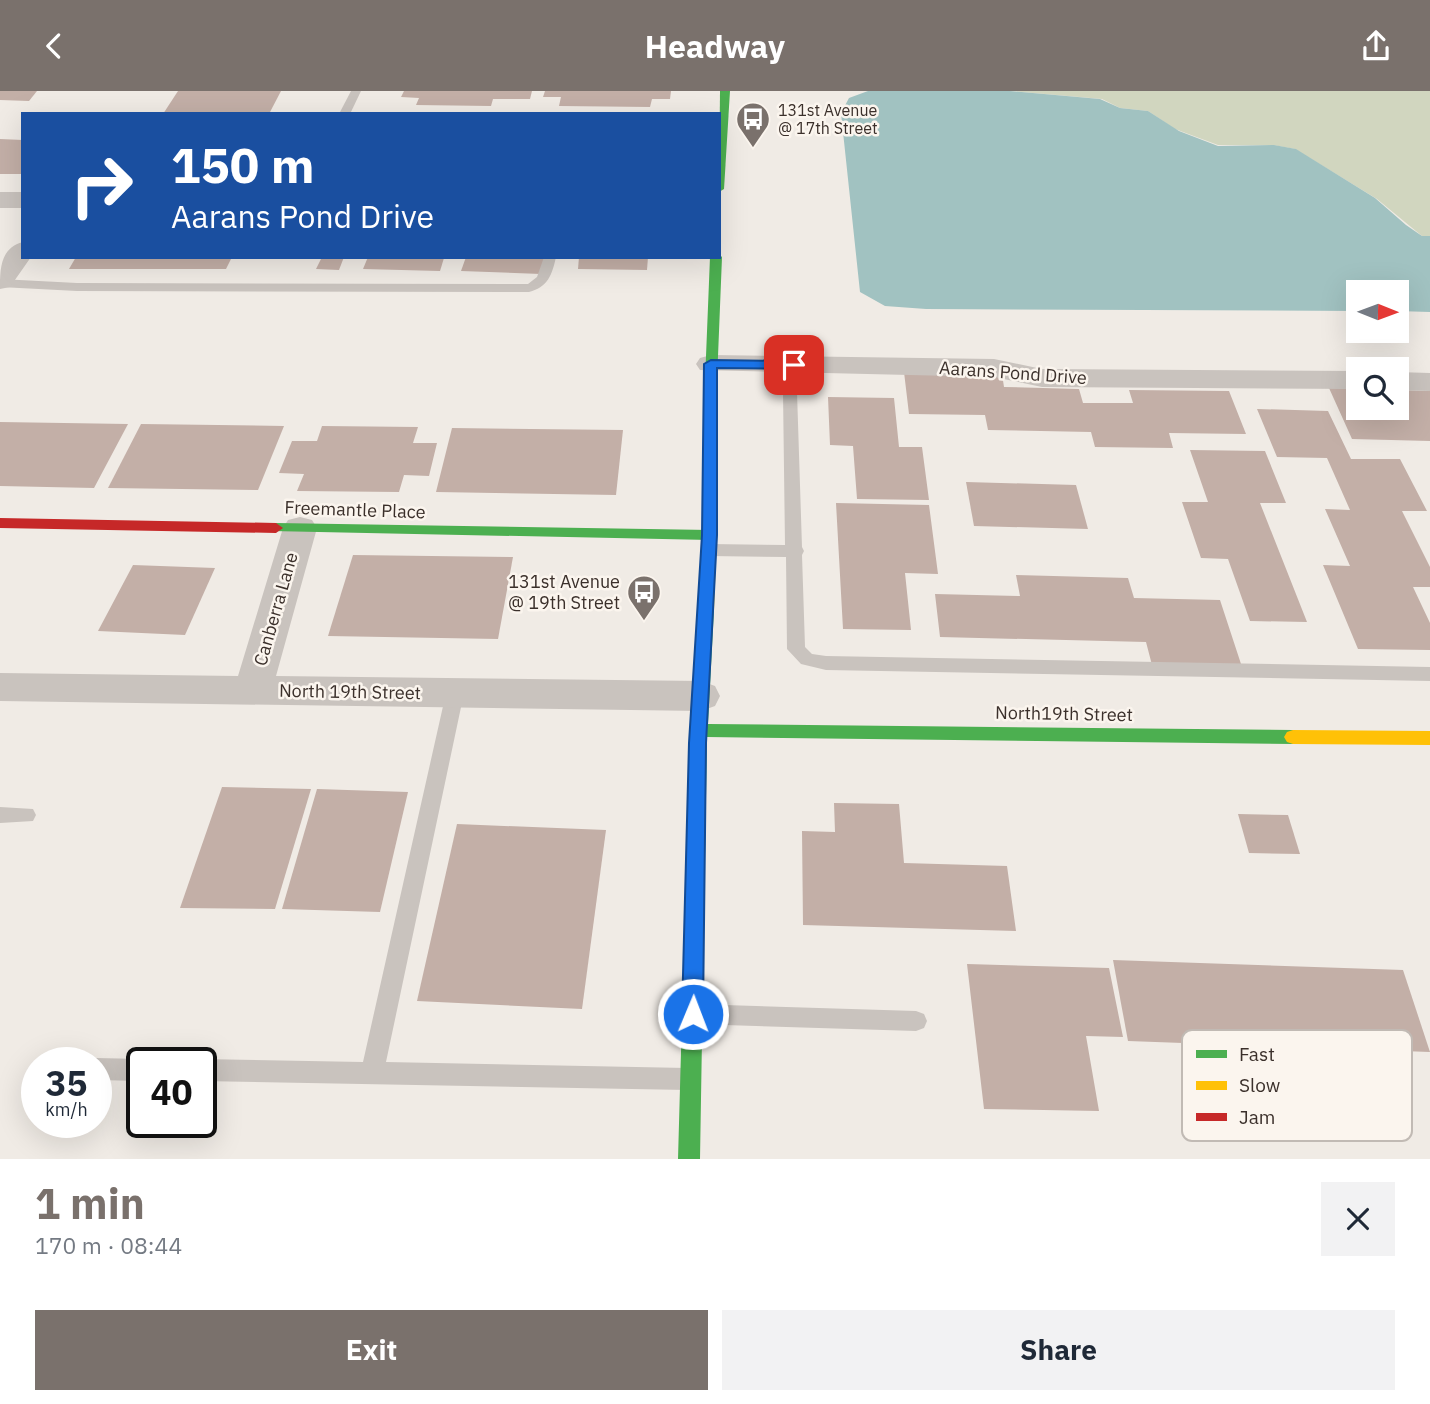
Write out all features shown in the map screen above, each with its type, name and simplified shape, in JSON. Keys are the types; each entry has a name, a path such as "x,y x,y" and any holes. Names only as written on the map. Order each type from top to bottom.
{"street":[{"path":"721,119 725,91"},
{"path":"0,200 21,200"},
{"path":"0,282 21,253"},
{"path":"689,1159 699,713 709,543 711,364 716,259"},
{"name":"Aarans Pond Drive","path":"711,364 994,368 1042,378 1346,380"},
{"path":"1409,381 1430,382"},
{"name":"Freemantle Place","path":"0,523 608,533 709,543"},
{"name":"Canberra Lane","path":"253,690 300,528"},
{"name":"North 19th Street","path":"3,692 253,690 455,693 699,713"},
{"name":"North19th Street","path":"699,713 1430,738"}],"lane":[{"path":"345,112 356,91"},
{"path":"0,282 77,287 529,288 538,286 545,278 550,259"},
{"path":"790,392 796,551 796,649 807,659 826,663 1430,674"},
{"path":"709,543 796,551"},
{"path":"372,1073 455,693"},
{"path":"0,815 26,815"},
{"path":"693,1014 916,1021"},
{"path":"217,1070 691,1079"}],"green space":[{"path":"1011,91 1430,91 1430,236 1422,236 1377,199 1295,149 1273,145 1218,145 1175,129 1148,111 1120,108 1102,99"}],"water":[{"path":"868,91 1010,91 1100,99 1120,108 1148,111 1179,131 1218,146 1274,145 1296,149 1375,198 1422,236 1430,236 1430,312 1409,311 1409,280 1346,280 1346,311 926,309 885,306 860,292 841,113 849,98"}],"building":[{"path":"0,91 37,91 29,101 0,100"},
{"path":"178,91 281,91 270,112 164,112"},
{"path":"404,91 532,91 530,99 493,99 491,106 416,105 419,98 401,97"},
{"path":"545,91 671,91 670,99 652,99 650,107 559,106 561,97 543,97"},
{"path":"0,139 21,140 21,174 0,174"},
{"path":"75,259 231,259 226,269 69,269"},
{"path":"321,259 343,259 339,270 316,269"},
{"path":"367,259 444,259 440,271 363,269"},
{"path":"465,259 545,259 541,274 461,271"},
{"path":"579,259 648,259 647,270 578,269"},
{"path":"904,372 1002,374 1004,387 1079,389 1083,403 1133,403 1129,390 1229,391 1246,434 1169,433 1173,448 1095,447 1091,432 988,430 985,415 909,414"},
{"path":"1329,388 1346,389 1346,420 1409,420 1409,390 1430,391 1430,441 1352,439"},
{"path":"828,397 894,398 899,447 922,447 929,500 857,499 853,446 830,445"},
{"path":"1257,409 1328,411 1351,459 1400,459 1427,511 1402,511 1430,567 1430,587 1413,587 1430,623 1430,650 1358,649 1323,565 1350,566 1325,509 1350,510 1327,458 1277,457"},
{"path":"0,422 128,424 94,488 0,486"},
{"path":"141,424 284,426 258,490 108,488"},
{"path":"322,426 418,427 413,443 437,443 429,476 404,475 399,492 297,491 304,474 279,473 292,441 317,441"},
{"path":"452,428 623,430 616,495 436,492"},
{"path":"1190,450 1265,451 1286,503 1260,503 1307,622 1250,621 1228,559 1201,558 1182,502 1208,502"},
{"path":"966,482 1076,485 1088,529 974,526"},
{"path":"836,503 929,505 938,574 905,573 911,630 843,629"},
{"path":"353,555 513,557 498,639 328,636"},
{"path":"133,565 215,568 185,635 98,631"},
{"path":"1016,575 1128,578 1134,598 1220,600 1242,667 1152,665 1146,642 940,637 935,594 1020,596"},
{"path":"222,787 311,789 275,909 180,908"},
{"path":"317,789 408,792 380,912 282,909"},
{"path":"834,803 899,804 904,863 1007,866 1016,931 803,925 802,831 835,832"},
{"path":"1238,814 1288,815 1300,854 1249,853"},
{"path":"457,824 606,830 582,1009 417,1001"},
{"path":"1113,960 1403,970 1430,1052 1412,1051 1412,1030 1182,1030 1182,1043 1128,1041"},
{"path":"967,964 1109,968 1123,1037 1086,1036 1099,1111 984,1109"}],"traffic: fast":[{"path":"721,156 725,91"},
{"path":"711,381 716,259"},
{"path":"276,528 710,535"},
{"path":"689,1159 698,743 706,609"},
{"path":"698,730 1293,737"}],"traffic: slow":[{"path":"706,609 710,535 711,381"},
{"path":"1293,737 1430,738"}],"traffic: jam":[{"path":"0,523 276,528"}],"place":[{"name":"131st Avenue @ 17th Street","path":"753,149"},
{"name":"131st Avenue @ 19th Street","path":"644,622"}],"route":[{"path":"693,1014 698,743 710,535 711,364 794,365"}]}
